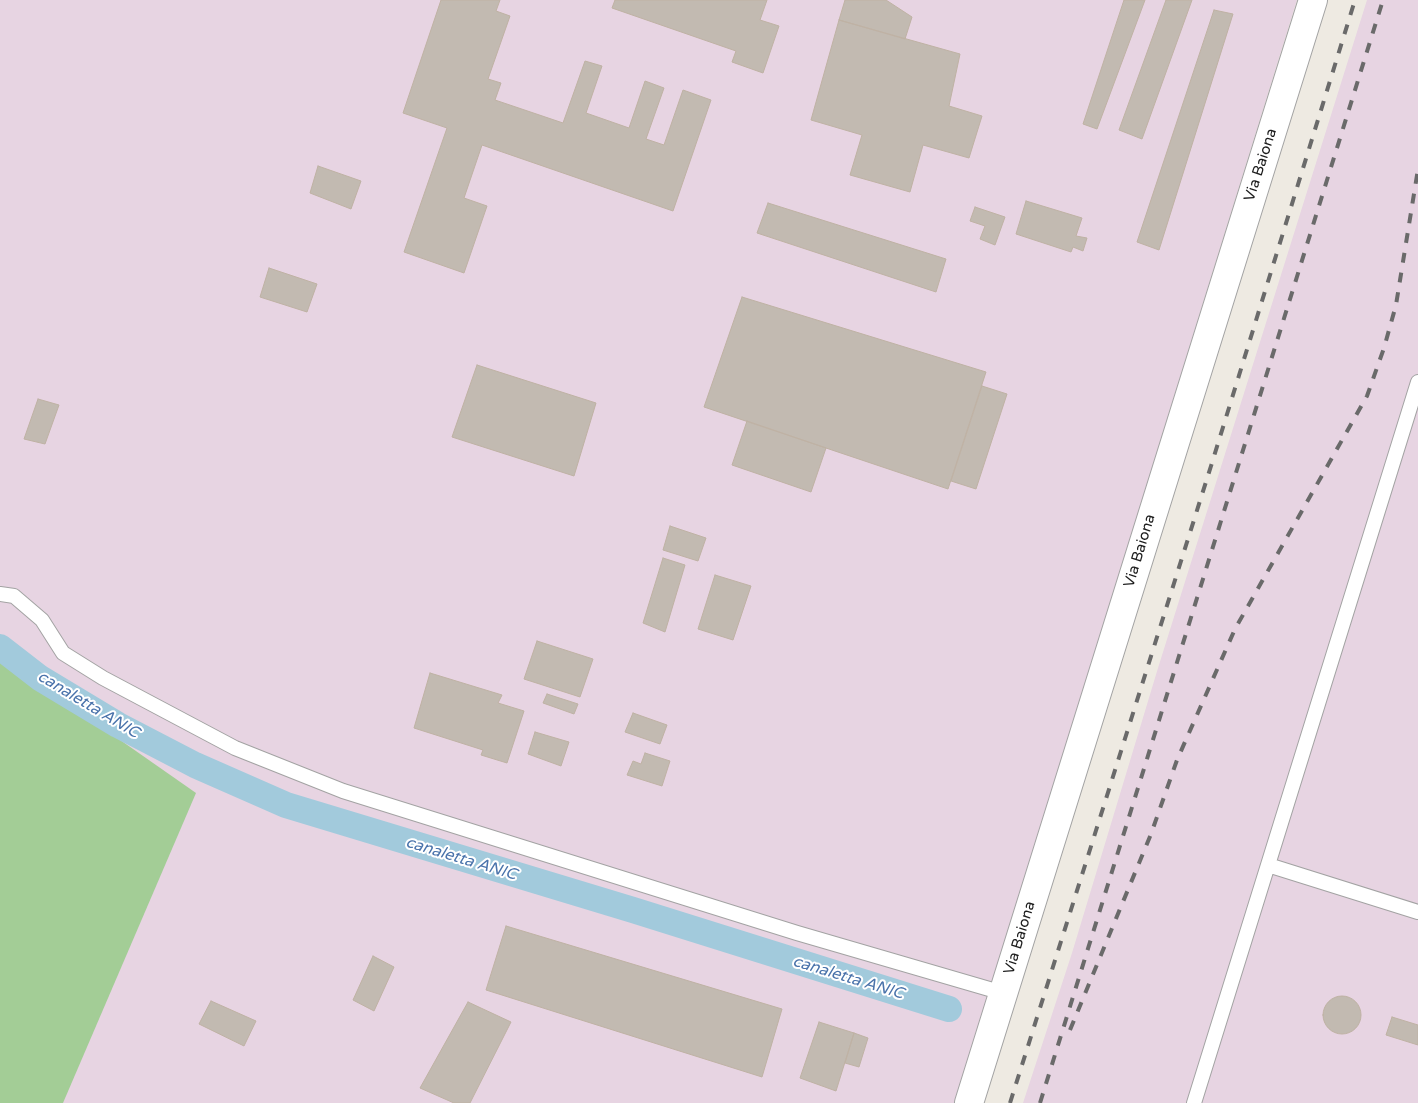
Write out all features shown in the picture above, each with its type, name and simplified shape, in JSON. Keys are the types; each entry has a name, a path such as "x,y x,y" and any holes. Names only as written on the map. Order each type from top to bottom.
{"street":[{"name":"Via Baiona","path":"969,1103 1313,0"}],"lane":[{"path":"1194,1103 1418,382"},
{"path":"0,594 14,596 42,620 63,653 103,678 236,748 344,791 797,933 1003,993"},
{"path":"1268,865 1418,912"}],"shaded area":[{"path":"0,0 1297,0 955,1103 0,1103"},
{"path":"1367,0 1418,0 1418,1103 1023,1103 1072,953 1158,668"}],"green space":[{"path":"0,656 196,793 63,1103 0,1103"}],"building":[{"path":"441,0 500,0 496,11 510,16 488,79 501,83 495,100 563,123 585,61 602,66 586,113 629,128 645,81 664,88 646,139 664,145 683,90 711,100 673,211 482,145 464,198 487,206 464,273 404,252 447,128 403,113"},
{"path":"615,0 767,0 760,20 779,26 763,73 732,62 736,51 612,8"},
{"path":"845,0 886,0 912,17 905,39 839,20"},
{"path":"1124,0 1145,0 1097,129 1083,124"},
{"path":"1166,0 1192,0 1142,139 1119,130"},
{"path":"1214,10 1233,14 1159,250 1137,242"},
{"path":"839,20 960,54 949,106 982,116 969,158 923,145 910,192 850,175 862,135 811,120"},
{"path":"318,166 361,181 351,209 310,193"},
{"path":"1026,201 1082,218 1076,236 1087,238 1083,251 1073,247 1071,252 1016,234"},
{"path":"768,203 946,259 936,292 757,233"},
{"path":"975,207 1005,217 995,245 980,239 985,226 970,221"},
{"path":"269,268 317,284 307,312 260,297"},
{"path":"742,297 986,372 948,489 704,407"},
{"path":"477,365 596,403 574,476 452,437"},
{"path":"982,386 1007,394 976,489 951,481"},
{"path":"38,399 59,405 45,444 24,439"},
{"path":"747,421 826,448 811,492 732,465"},
{"path":"670,526 706,538 698,561 663,550"},
{"path":"663,558 685,565 665,632 643,623"},
{"path":"715,575 751,586 733,640 698,629"},
{"path":"537,641 593,659 580,697 524,679"},
{"path":"430,673 502,695 498,703 524,711 507,763 481,755 483,750 414,728"},
{"path":"547,694 578,704 574,714 543,703"},
{"path":"633,713 667,725 660,744 625,732"},
{"path":"535,732 569,742 561,766 528,754"},
{"path":"645,753 670,761 662,786 627,775 633,761 641,764"},
{"path":"506,926 782,1009 762,1077 486,990"},
{"path":"373,956 394,967 374,1011 353,1000"},
{"path":"1342,996 1355,1002 1361,1015 1355,1028 1342,1034 1329,1028 1323,1015 1329,1002"},
{"path":"211,1001 256,1021 244,1046 199,1024"},
{"path":"468,1002 511,1022 470,1103 454,1103 420,1088"},
{"path":"1392,1017 1418,1025 1418,1045 1386,1035"},
{"path":"819,1022 854,1033 836,1091 800,1078"},
{"path":"854,1033 868,1038 859,1067 845,1063"}],"waterway":[{"name":"canaletta ANIC","path":"0,647 40,678 118,725 195,765 286,805 633,910 949,1009"}],"railway":[{"path":"1010,1103 1211,466 1355,0"},
{"path":"1040,1103 1383,0"},
{"path":"1070,1030 1151,834 1177,760 1235,629 1367,396 1384,348 1396,305 1418,169"}]}
